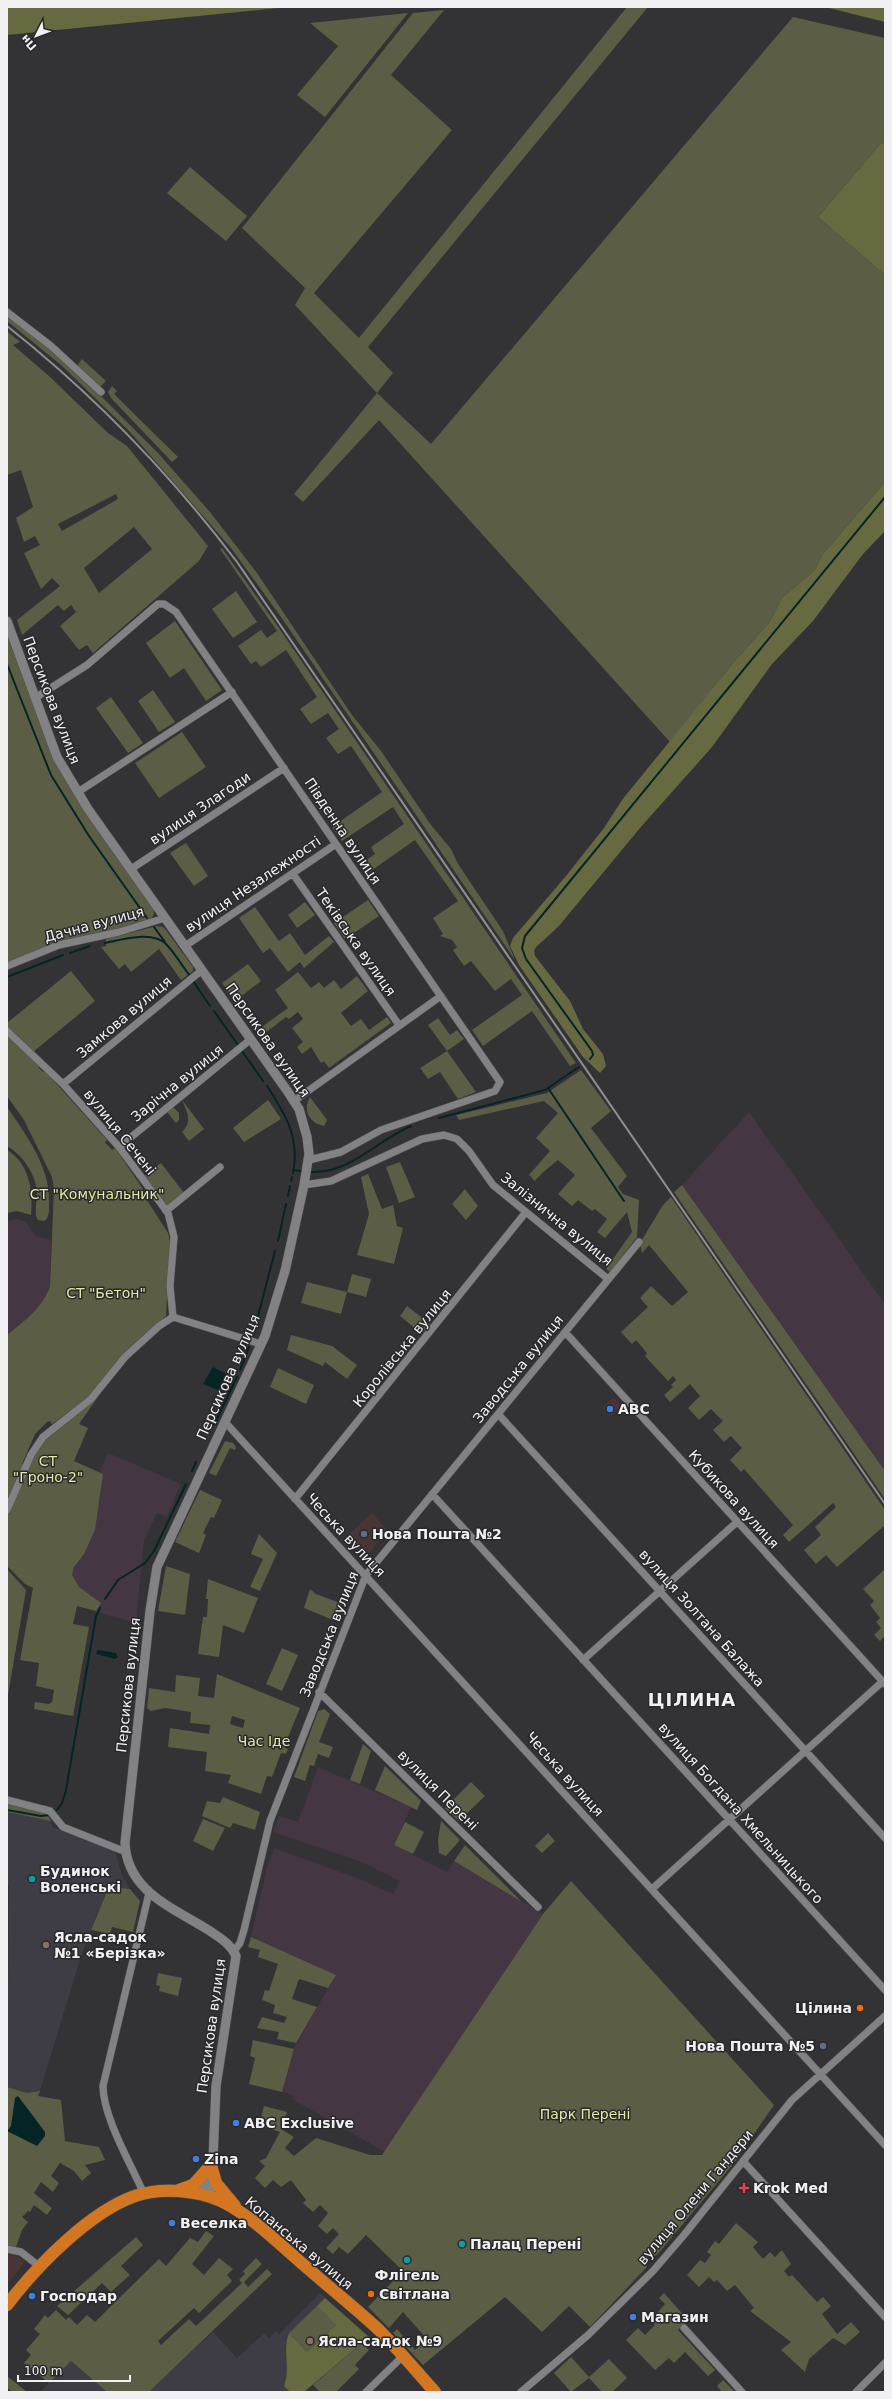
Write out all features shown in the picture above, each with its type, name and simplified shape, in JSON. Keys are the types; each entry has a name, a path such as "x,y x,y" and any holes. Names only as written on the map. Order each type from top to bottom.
{"highway":[{"path":"174,2191 193,2185 211,2165"},
{"path":"211,2165 216,2183 241,2213"},
{"name":"Копанська вулиця","path":"7,2305 39,2266 100,2215 134,2196 174,2191 205,2196 241,2213 370,2323 403,2356 435,2392"}],"main road":[{"name":"Персикова вулиця","path":"7,621 57,757 78,792 131,870 294,1101 299,1109 307,1137 309,1160 285,1271 261,1344 157,1567 150,1611 126,1852 133,1874 149,1893 225,1942 234,1951 236,1962 216,2086 211,2165 212,2185 208,2194 205,2196"}],"street":[{"path":"7,312 51,346 101,392"},
{"name":"Південна вулиця","path":"35,698 88,665 158,604 170,607 182,618 500,1082 495,1091 381,1130 346,1150 309,1160"},
{"path":"78,792 232,692"},
{"name":"вулиця Злагоди","path":"131,870 284,768"},
{"name":"вулиця Незалежності","path":"185,946 336,844"},
{"name":"Теківська вулиця","path":"292,874 399,1025"},
{"name":"Дачна вулиця","path":"7,966 59,945 119,932 165,918"},
{"name":"Замкова вулиця","path":"64,1084 202,970"},
{"path":"294,1101 441,996"},
{"name":"вулиця Сечені","path":"7,1031 64,1084 119,1147 166,1211 173,1226 174,1237 170,1286 173,1317"},
{"name":"Зарічна вулиця","path":"119,1147 251,1039"},
{"path":"299,1109 305,1093"},
{"name":"Залізнична вулиця","path":"304,1185 324,1184 422,1139 444,1135 450,1136 464,1144 488,1180 608,1279"},
{"path":"166,1211 220,1167"},
{"name":"Королівська вулиця","path":"295,1499 474,1280 526,1212"},
{"name":"Заводська вулиця","path":"234,1951 240,1942 244,1930 270,1821 319,1692 366,1575 639,1242"},
{"path":"7,1510 31,1455 43,1437 94,1396 125,1357 159,1326 173,1317 261,1344"},
{"name":"Кубикова вулиця","path":"565,1332 884,1683"},
{"name":"вулиця Золтана Балажа","path":"499,1414 885,1838"},
{"name":"Чеська вулиця","path":"224,1422 366,1575 885,2145"},
{"name":"вулиця Богдана Хмельницького","path":"432,1494 885,1990"},
{"path":"583,1660 737,1522"},
{"path":"652,1889 805,1750 884,1683"},
{"name":"вулиця Перені","path":"319,1692 538,1907"},
{"path":"7,1800 50,1811 63,1827 126,1852"},
{"path":"144,2194 108,2114 104,2100 103,2086 149,1893"},
{"name":"вулиця Олени Гандери","path":"521,2392 585,2338 656,2268 792,2100 820,2073 885,2016"},
{"path":"743,2161 885,2318"},
{"path":"7,2249 21,2252 39,2266"},
{"path":"684,2328 742,2392"},
{"path":"366,2392 403,2356"},
{"path":"856,2392 885,2363"}],"shaded area":[{"path":"749,1112 885,1304 885,1471 682,1185"},
{"path":"17,1219 26,1222 36,1236 51,1240 50,1286 40,1307 7,1335 7,1221"},
{"path":"614,1397 622,1406 611,1416 602,1408"},
{"path":"108,1453 181,1484 167,1516 157,1513 144,1540 136,1623 77,1606 45,1593"},
{"path":"372,1513 387,1530 365,1559 345,1538"},
{"path":"318,1767 411,1807 394,1845 447,1872 454,1861 543,1914 385,2152 292,2099 293,2095 282,2092 296,2043 336,1975 251,1937 266,1871 274,1848 357,1878 393,1894 400,1881 362,1862 273,1832 279,1816 298,1822"},
{"name":"Ясла-садок №1 «Берізка»","path":"7,1812 51,1821 52,1827 115,1851 122,1875 130,1889 140,1901 135,1922 99,1910 82,1953 40,2091 27,2093 7,2087 9,1886 7,1886"},
{"path":"9,2252 25,2261 10,2282 7,2280 7,2253"},
{"name":"Ясла-садок №9","path":"320,2293 369,2337 304,2392 149,2392 213,2332 237,2358 264,2333 269,2338 276,2331 279,2334"},
{"path":"71,2361 107,2392 40,2392"}],"green space":[{"path":"7,7 289,7 7,35"},
{"path":"627,7 648,7 368,347 393,373 377,393 295,305 305,288 242,228 413,13 444,10 391,75 452,130 314,293 359,338"},
{"path":"825,7 885,7 885,22"},
{"path":"408,13 325,117 297,95 338,46 310,23"},
{"path":"793,17 885,38 885,145 882,142 818,217 885,275 885,482 822,555 815,570 782,598 769,623 734,662 670,742 379,420 303,502 294,494 377,393 431,444"},
{"path":"882,142 885,145 885,275 818,217"},
{"path":"190,167 247,216 226,241 167,193"},
{"path":"7,315 41,340 99,394 158,453 210,512 257,573 352,715 381,751 431,825 451,849 458,864 503,931 515,960 281,617 231,548 130,432 61,365 7,321"},
{"path":"7,331 20,342 13,345 49,376 108,433 127,446 208,546 199,561 93,653 87,645 79,650 60,626 76,612 71,605 64,611 58,605 22,635 17,620 60,586 52,578 41,589 24,553 40,545 35,536 24,542 16,518 33,507 21,470 7,475","holes":["116,494 118,499 62,531 58,524","134,527 152,549 99,593 84,568"]},
{"path":"82,359 106,381 100,387 77,366"},
{"path":"112,386 117,391 114,394 178,457 172,462 111,398 108,392"},
{"path":"885,482 885,531 863,554 813,621 772,664 712,747 640,828 558,927 536,947 534,951 535,956 570,1001 583,1029 603,1054 606,1066 600,1073 583,1057 519,965 510,946 513,938 566,876 604,828 622,800 734,662 769,623 782,598 815,570 822,555"},
{"path":"222,548 279,628 576,1063 570,1066 532,1011 483,1046 472,1030 522,995 511,979 495,991 471,961 464,966 453,950 457,947 452,940 440,936 443,934 433,918 458,901 415,840 365,875 359,865 375,854 371,847 404,824 393,807 342,841 332,827 382,792 351,746 338,754 326,738 339,729 328,713 311,724 300,709 317,697 286,650 261,667 256,661 251,664 238,646 261,630 267,638 277,631 220,549"},
{"path":"236,591 257,622 233,638 212,609"},
{"path":"175,621 222,690 206,701 184,668 170,678 146,643"},
{"path":"7,635 49,746 153,908 154,914 151,919 7,964"},
{"path":"153,690 175,722 159,732 138,701"},
{"path":"111,697 143,743 128,753 96,708"},
{"path":"182,732 206,767 159,798 135,763"},
{"path":"186,843 208,876 194,886 170,853"},
{"path":"368,900 379,916 345,939 334,923"},
{"path":"305,902 315,915 297,928 288,915"},
{"path":"255,907 279,941 290,933 305,955 329,936 334,942 304,968 300,962 288,972 270,948 263,953 239,918"},
{"path":"157,926 163,927 166,930 193,967 193,971 181,980 159,949 131,972 125,964 119,969 101,947 106,946 106,939"},
{"path":"248,964 261,981 235,1001 222,983"},
{"path":"71,971 95,1001 33,1052 7,1028 7,1023"},
{"path":"298,972 311,988 319,982 324,988 334,980 341,989 357,976 368,991 341,1013 351,1026 361,1019 369,1030 387,1017 391,1023 329,1068 324,1061 321,1063 311,1047 302,1054 297,1047 303,1042 292,1028 303,1019 298,1012 289,1019 286,1017 260,1037 256,1031 288,1008 275,990"},
{"path":"438,1018 450,1035 457,1030 464,1039 447,1051 428,1025"},
{"name":"СТ \"Бетон\"","path":"7,1035 40,1066 38,1067 43,1072 45,1071 107,1140 105,1142 112,1150 115,1148 145,1192 143,1194 168,1233 170,1241 166,1316 100,1382 93,1394 52,1424 50,1421 47,1422 35,1434 22,1464 25,1465 7,1504 7,1335 38,1308 50,1286 54,1188 52,1177 24,1120 7,1096"},
{"path":"447,1051 476,1092 458,1099 440,1072 428,1079 420,1068"},
{"path":"581,1070 611,1111 591,1128 627,1176 618,1187 623,1194 639,1200 637,1237 610,1272 606,1269 632,1232 627,1212 605,1238 597,1232 607,1219 595,1209 592,1211 578,1200 572,1206 558,1194 575,1175 558,1160 543,1172 535,1181 529,1175 550,1151 536,1138 558,1113 544,1101 459,1120 456,1115 547,1093"},
{"path":"310,1097 327,1120 324,1126 311,1119 307,1112"},
{"path":"182,1100 204,1129 189,1141 182,1132 187,1124 188,1116"},
{"path":"268,1100 281,1119 244,1142 233,1128"},
{"path":"7,1107 30,1141 42,1165 49,1191 49,1211 47,1218 44,1221 38,1220 36,1216 36,1186 28,1166 13,1150 7,1146"},
{"path":"173,1107 179,1113 179,1120 176,1123 167,1112"},
{"path":"7,1150 15,1156 25,1170 30,1188 31,1215 17,1211 7,1213"},
{"path":"400,1162 415,1197 399,1203 386,1167"},
{"path":"161,1163 184,1193 167,1207 144,1176"},
{"path":"368,1174 382,1209 393,1205 397,1226 403,1228 394,1264 357,1255 369,1214 361,1177"},
{"path":"682,1185 885,1471 885,1499 674,1192"},
{"path":"465,1189 478,1206 466,1220 452,1204"},
{"path":"671,1197 885,1510 885,1525 837,1567 826,1555 816,1564 804,1550 821,1535 815,1527 836,1507 833,1503 789,1542 783,1535 793,1525 744,1469 741,1472 730,1460 742,1448 731,1436 724,1442 713,1430 723,1421 711,1409 699,1420 688,1408 700,1396 690,1384 670,1402 664,1395 673,1387 671,1385 676,1380 673,1376 668,1381 645,1356 647,1353 636,1340 632,1344 621,1332 648,1307 640,1298 651,1286 672,1306 688,1292 649,1245 642,1253 640,1243 663,1205"},
{"path":"352,1274 371,1279 366,1297 347,1292"},
{"path":"307,1282 347,1292 341,1314 301,1303"},
{"path":"407,1306 430,1324 422,1334 400,1316"},
{"path":"291,1335 332,1346 357,1365 347,1379 325,1362 323,1366 287,1350"},
{"path":"278,1368 314,1385 306,1404 270,1387"},
{"name":"СТ \"Гроно-2\"","path":"100,1394 79,1424 88,1428 74,1461 103,1474 95,1530 84,1554 74,1567 72,1575 79,1587 101,1603 96,1611 77,1606 73,1624 89,1627 73,1716 34,1709 35,1702 49,1704 52,1702 54,1690 36,1686 39,1663 20,1660 33,1588 25,1584 7,1566 7,1513 40,1443"},
{"path":"225,1441 233,1443 236,1447 235,1450 230,1448 216,1476 209,1473"},
{"path":"200,1490 222,1500 214,1518 211,1517 203,1533 206,1535 199,1553 175,1542"},
{"path":"259,1534 277,1553 260,1591 250,1587 263,1559 251,1554"},
{"path":"166,1566 190,1574 185,1615 158,1611"},
{"path":"7,1569 26,1590 7,1701"},
{"path":"885,1569 885,1636 880,1641 874,1635 881,1628 876,1622 880,1618 870,1605 874,1601 863,1589"},
{"path":"208,1579 258,1598 244,1633 223,1625 219,1657 198,1654 203,1617 207,1617 208,1599 206,1599"},
{"path":"310,1589 316,1594 340,1603 333,1620 304,1608"},
{"path":"282,1648 298,1655 282,1691 266,1684"},
{"name":"Час Іде","path":"217,1674 300,1708 284,1747 288,1749 286,1754 281,1753 272,1777 267,1776 261,1794 228,1783 231,1775 205,1771 207,1752 168,1747 170,1728 209,1734 210,1725 190,1723 191,1712 165,1708 151,1711 147,1708 149,1688 175,1692 176,1675 200,1678 198,1696 214,1698","holes":["232,1716 245,1720 243,1728 230,1724"]},
{"path":"324,1709 330,1714 319,1742 333,1747 329,1758 318,1754 314,1766 310,1765 305,1781 294,1777 318,1711"},
{"path":"363,1744 371,1751 360,1784 350,1780"},
{"path":"385,1766 421,1801 417,1810 375,1790"},
{"path":"471,1782 485,1796 459,1821 445,1808"},
{"path":"223,1797 260,1812 255,1830 233,1823 230,1828 202,1816 207,1801 220,1803"},
{"path":"7,1803 46,1813 51,1821 7,1812"},
{"path":"203,1819 225,1828 213,1851 193,1841"},
{"path":"441,1821 460,1840 446,1856 439,1853 438,1840"},
{"path":"405,1822 424,1832 413,1854 394,1845"},
{"path":"548,1833 555,1841 542,1853 535,1846"},
{"path":"465,1845 522,1902 454,1861"},
{"name":"Парк Перені","path":"571,1881 774,2105 734,2163 657,2255 654,2256 651,2253 645,2260 647,2267 590,2327 569,2306 542,2332 505,2297 423,2365 393,2333 397,2329 415,2350 427,2339 403,2312 389,2328 368,2307 403,2271 366,2235 348,2254 339,2247 333,2254 326,2248 339,2234 333,2228 327,2234 318,2226 328,2213 320,2205 313,2212 303,2203 306,2200 291,2180 281,2187 273,2180 265,2188 255,2178 265,2166 259,2161 266,2158 280,2132 259,2125 264,2106 287,2112 281,2129 294,2137 285,2148 294,2156 316,2138 370,2155 382,2155 543,1914"},
{"path":"109,1887 130,1889 140,1901 133,1932 112,1927 110,1934 91,1930"},
{"path":"251,1937 336,1975 328,1988 299,1979 292,1999 317,2007 296,2043 277,2039 279,2032 257,2028 262,2017 284,2023 287,2017 273,2013 275,2005 262,2000 265,1990 269,1991 278,1964 258,1957 260,1950 248,1947"},
{"path":"158,1973 182,1978 178,1996 159,1991 160,1986 156,1985"},
{"path":"253,2040 294,2049 282,2092 249,2084 255,2058 250,2056"},
{"path":"7,2087 27,2093 40,2091 38,2096 61,2100 65,2141 99,2147 105,2160 85,2165 91,2173 82,2181 74,2171 60,2163 51,2176 59,2183 53,2192 41,2182 34,2193 52,2208 47,2215 34,2205 30,2212 28,2211 22,2217 28,2222 22,2230 16,2247 7,2245"},
{"path":"736,2223 758,2242 753,2247 763,2259 770,2252 775,2257 782,2250 791,2264 784,2271 789,2277 792,2275 817,2302 823,2297 831,2306 822,2314 837,2334 851,2322 860,2332 845,2345 833,2338 809,2359 805,2372 781,2350 791,2342 750,2311 754,2308 735,2285 727,2291 717,2280 714,2282 709,2277 699,2287 687,2275 700,2260 705,2263 711,2255 707,2252 715,2241 719,2244"},
{"path":"206,2231 214,2236 192,2264 204,2275 219,2258 233,2269 227,2275 232,2281 199,2313 194,2308 158,2341 161,2345 189,2319 196,2326 242,2283 239,2280 245,2274 243,2271 256,2258 262,2264 244,2282 248,2287 267,2269 272,2274 149,2392 107,2392 71,2361 49,2383 24,2363 31,2355 26,2350 40,2334 34,2329 45,2315 48,2318 56,2310 66,2320 69,2317 77,2325 87,2315 95,2322 159,2259 166,2266 190,2238 198,2242"},
{"path":"136,2237 143,2245 121,2266 130,2275 111,2292 102,2283 68,2315 57,2306"},
{"path":"664,2293 688,2320 678,2330 715,2370 708,2376 685,2352 674,2363 669,2358 655,2370 626,2340 638,2328 645,2335 655,2325 651,2320 665,2304 659,2298"},
{"path":"325,2298 369,2337 304,2392 290,2392 284,2386 287,2373 286,2346 289,2333 307,2352 336,2325 317,2306"},
{"path":"317,2306 336,2325 307,2352 289,2333"},
{"path":"362,2343 369,2350 355,2365 359,2369 336,2392 320,2392 313,2385"},
{"path":"571,2357 589,2377 609,2359 627,2378 612,2392 602,2392 589,2378 571,2392 554,2373"},
{"path":"7,2376 27,2392 13,2392 7,2388"},
{"path":"723,2380 735,2392 722,2392 717,2386"}],"water":[{"path":"213,1367 228,1375 227,1387 223,1392 203,1384"},
{"path":"98,1650 116,1653 118,1657 115,1659 96,1654"},
{"path":"18,2096 45,2132 45,2136 37,2146 7,2131 11,2126 15,2098"}],"waterway":[{"path":"590,1059 593,1055 592,1051 526,959 522,948 525,936 885,497"},
{"path":"7,664 51,775 89,836 147,918"},
{"path":"154,927 165,942"},
{"path":"105,943 136,937 160,940 166,944 190,976"},
{"path":"70,953 90,946"},
{"path":"7,977 63,955"},
{"path":"193,981 210,1006"},
{"path":"214,1011 238,1045"},
{"path":"242,1051 263,1081"},
{"path":"439,1118 545,1090 579,1067"},
{"path":"267,1086 290,1127 295,1149 293,1173"},
{"path":"548,1088 624,1201"},
{"path":"311,1172 338,1168 351,1162 387,1139 411,1126"},
{"path":"294,1170 301,1171"},
{"path":"291,1181 292,1177"},
{"path":"288,1196 290,1186"},
{"path":"278,1241 286,1204"},
{"path":"253,1335 275,1251"},
{"path":"240,1370 249,1347"},
{"path":"214,1425 237,1377"},
{"path":"192,1471 196,1462"},
{"path":"105,1599 118,1580 145,1563 154,1551 186,1484"},
{"path":"57,1810 62,1803 66,1790 96,1616 100,1608"},
{"path":"7,1810 41,1816 50,1815"}],"railway":[{"path":"7,326 70,379 130,437 185,498 237,562 885,1504"}],"place":[{"name":"ABC","path":"610,1409"},
{"name":"Нова Пошта №2","path":"364,1534"},
{"name":"Будинок Воленські","path":"32,1879"},
{"name":"Ясла-садок №1 «Берізка»","path":"46,1945"},
{"name":"Цілина","path":"860,2008"},
{"name":"Нова Пошта №5","path":"823,2046"},
{"name":"ABC Exclusive","path":"236,2123"},
{"name":"Zina","path":"196,2159"},
{"name":"Krok Med","path":"744,2188"},
{"name":"Веселка","path":"172,2223"},
{"name":"Палац Перені","path":"462,2244"},
{"name":"Флігель","path":"407,2260"},
{"name":"Світлана","path":"371,2294"},
{"name":"Господар","path":"32,2296"},
{"name":"Магазин","path":"633,2317"},
{"name":"Ясла-садок №9","path":"310,2341"}],"district":[{"name":"ЦІЛИНА","path":"692,1699"}],"park label":[{"name":"СТ \"Комунальник\"","path":"97,1194"}]}
